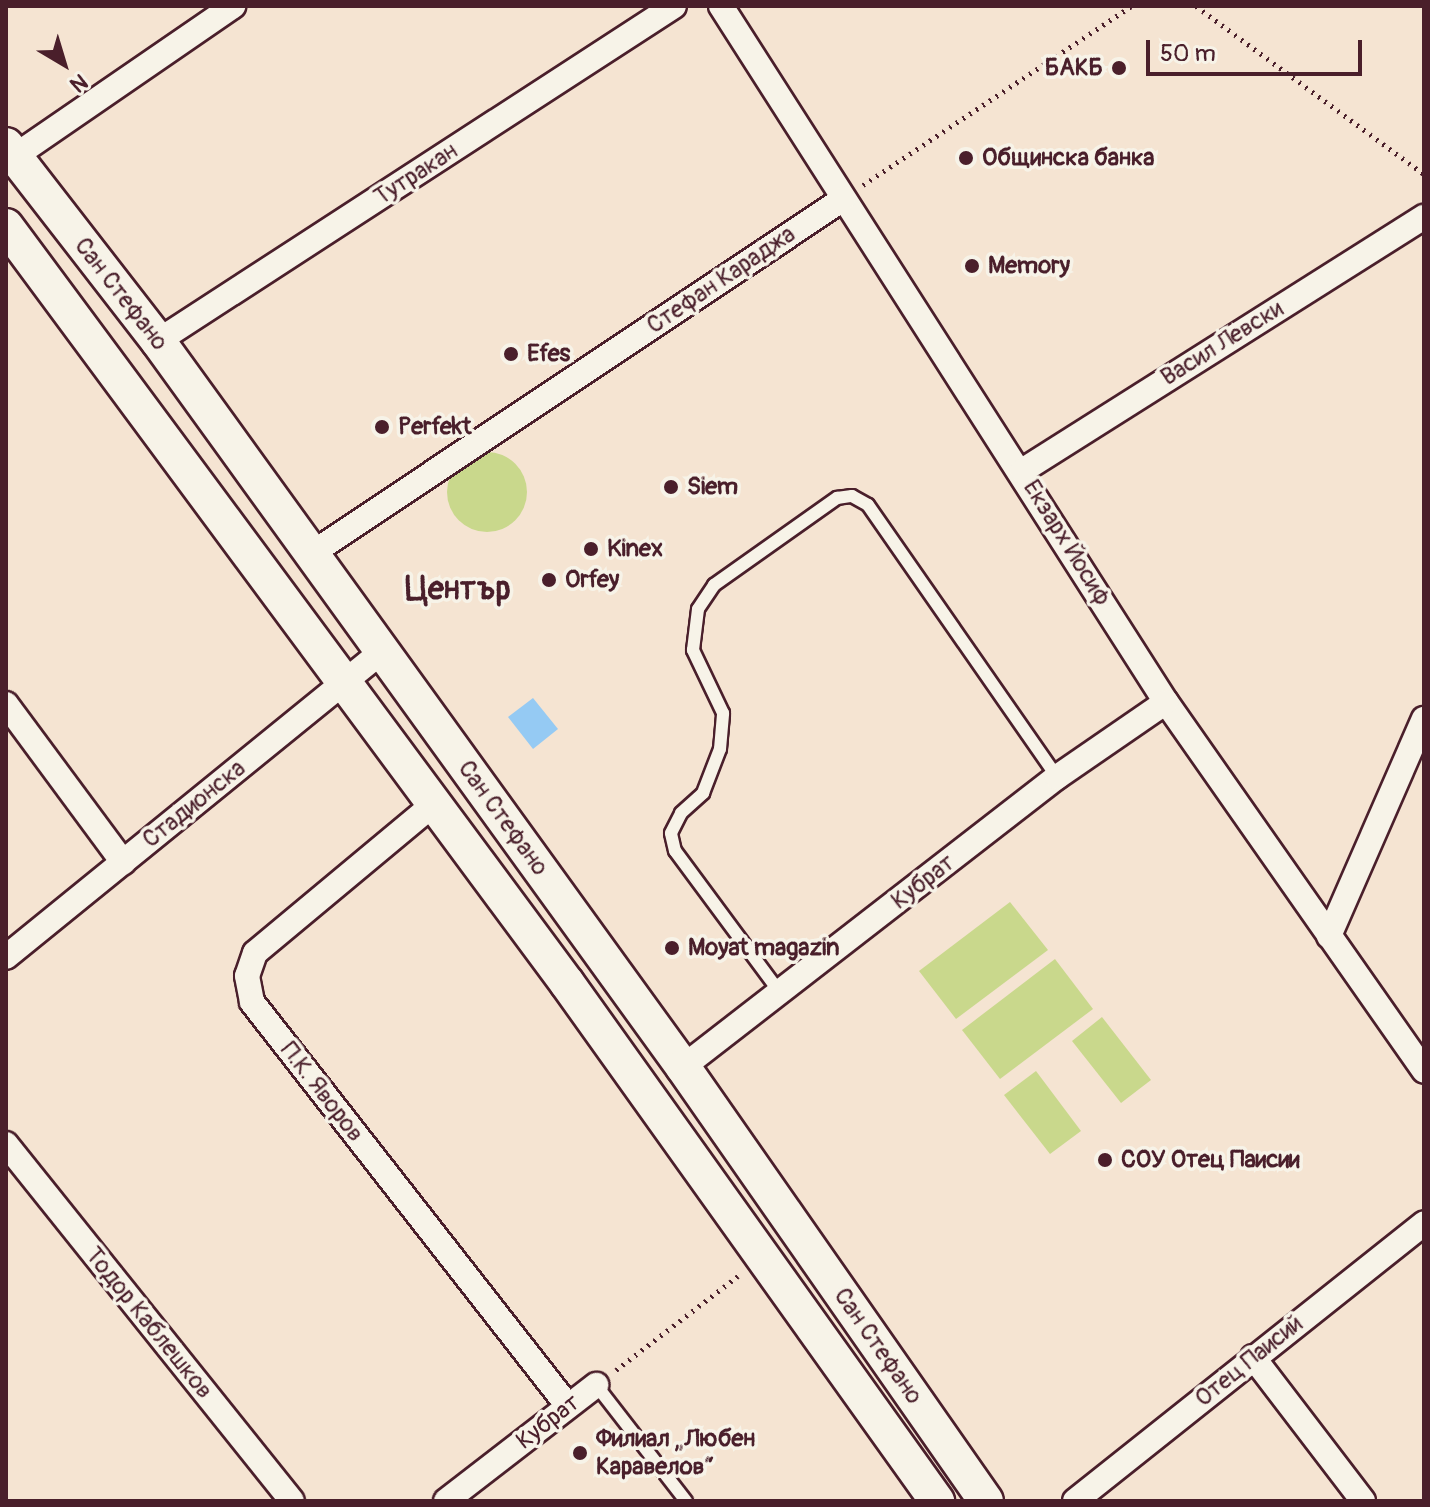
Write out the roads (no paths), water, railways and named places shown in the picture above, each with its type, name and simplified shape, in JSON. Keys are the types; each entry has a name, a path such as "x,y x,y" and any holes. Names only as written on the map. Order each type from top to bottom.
{"main road":[{"name":"Сан Стефано","path":"10,150 158,341 683,1067 986,1501"},
{"name":"Сан Стефано","path":"6,226 435,803 764,1256 937,1501"},
{"path":"764,1256 797,1231"}],"street":[{"path":"10,150 233,6"},
{"name":"Тутракан","path":"158,341 674,6"},
{"name":"Екзарх Йосиф","path":"721,6 843,199 1022,471 1166,702 1424,1071"},
{"name":"Стефан Караджа","path":"311,554 843,199"},
{"name":"Васил Левски","path":"1022,471 1424,217"},
{"name":"Стадионска","path":"6,957 382,651"},
{"name":"Кубрат","path":"683,1067 1057,777 1166,702"},
{"path":"6,704 123,862"},
{"path":"1329,936 1424,719"},
{"name":"П.К. Яворов","path":"435,803 255,953 247,976 252,1002 568,1406"},
{"name":"Тодор Каблешков","path":"6,1144 292,1501"},
{"name":"Отец Паисий","path":"1075,1501 1424,1223"},
{"path":"1253,1357 1363,1501"},
{"name":"Кубрат","path":"446,1501 596,1385"}],"lane":[{"path":"781,994 675,851 671,833 681,813 703,793 720,749 723,713 693,650 698,609 714,585 837,498 852,496 868,505 1057,777"},
{"path":"596,1385 686,1501"}],"water":[{"path":"533,698 558,729 533,749 508,717"}],"place":[{"name":"БАКБ","path":"1119,68"},
{"name":"Общинска банка","path":"966,158"},
{"name":"Memory","path":"972,266"},
{"name":"Efes","path":"511,354"},
{"name":"Perfekt","path":"382,427"},
{"name":"Siem","path":"671,487"},
{"name":"Kinex","path":"591,549"},
{"name":"Orfey","path":"549,580"},
{"name":"Moyat magazin","path":"672,948"},
{"name":"СОУ Отец Паисии","path":"1105,1160"},
{"name":"Филиал „Любен Каравелов“","path":"580,1453"}],"district":[{"name":"Център","path":"458,589"}]}
